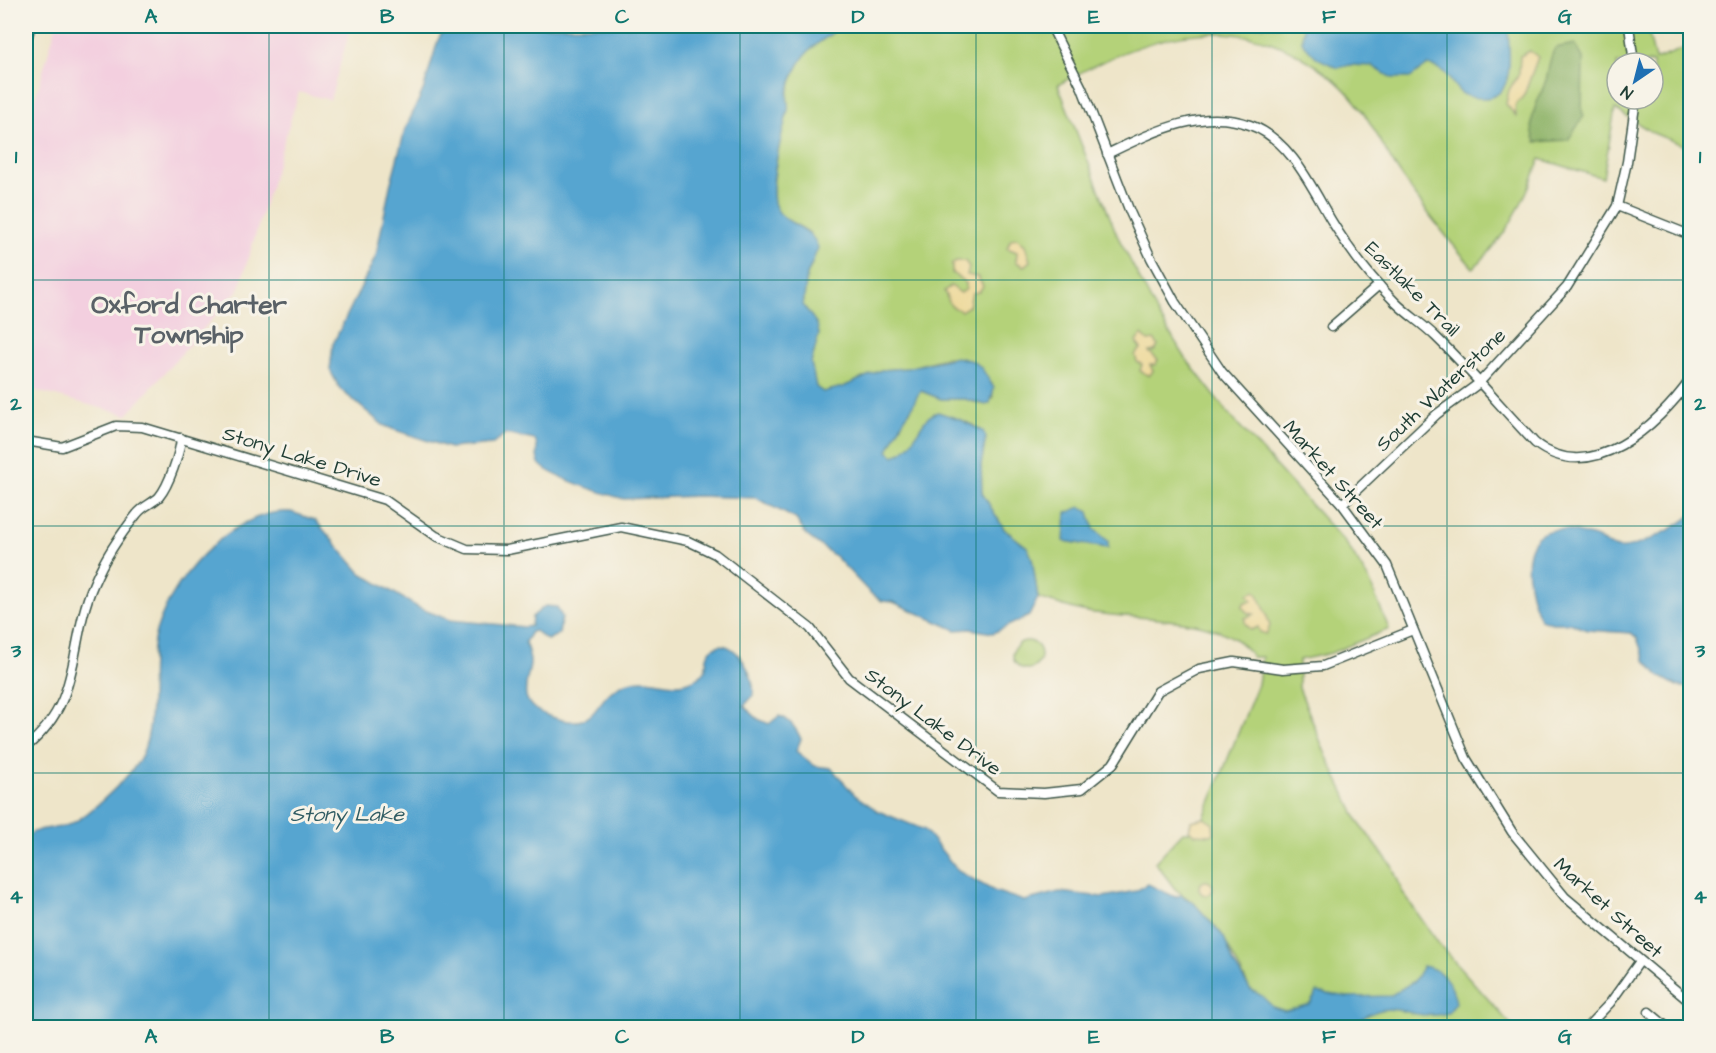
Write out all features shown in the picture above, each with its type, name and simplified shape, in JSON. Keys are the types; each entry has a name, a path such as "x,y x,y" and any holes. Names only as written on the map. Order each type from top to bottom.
{"main road":[{"path":"26,34 28,26"}],"street":[{"name":"Market Street","path":"1051,26 1083,88 1107,153 1151,258 1190,326 1221,372 1342,504 1387,565 1466,758 1512,832 1565,897 1690,1002"},
{"path":"1629,26 1632,51"},
{"name":"South Waterstone","path":"1342,504 1437,414 1478,384 1568,287 1617,206 1627,162 1634,111"},
{"name":"Eastlake Trail","path":"1107,153 1148,135 1202,119 1227,119 1251,125 1263,132 1295,161 1350,250 1379,285 1439,339 1478,384 1535,443 1548,452 1569,459 1596,455 1626,443 1653,421 1690,380"},
{"path":"1617,206 1690,235"},
{"path":"1331,327 1379,285"},
{"name":"Stony Lake Drive","path":"26,441 62,447 116,426 142,427 385,500 436,536 468,549 507,550 621,527 688,541 715,554 810,628 849,678 998,791 1044,793 1082,789 1113,764 1158,692 1199,669 1234,662 1283,669 1323,666 1413,630"},
{"path":"26,747 44,731 61,707 68,687 80,624 93,583 116,539 140,510 159,496 180,452 181,438"},
{"path":"1586,1028 1610,1004 1640,961"},
{"path":"1649,1012 1668,1028"}],"shaded area":[{"path":"56,26 351,26 330,100 299,92 239,289 127,415 26,388 26,130"}],"green space":[{"path":"840,26 1647,26 1653,51 1605,51 1605,111 1615,111 1603,178 1540,159 1528,189 1505,232 1473,268 1411,190 1369,121 1349,94 1310,62 1279,45 1247,36 1215,33 1182,36 1119,54 1058,85 1117,235 1159,316 1187,360 1227,412 1348,546 1369,580 1389,629 1331,653 1299,660 1299,688 1326,755 1359,823 1392,866 1403,893 1439,944 1513,1027 1252,1027 1250,989 1221,933 1194,903 1175,889 1155,862 1183,832 1190,832 1203,820 1258,684 1262,657 1252,657 1240,643 1222,632 1200,625 1083,611 1038,598 1032,558 1027,547 1004,529 982,493 981,465 986,437 974,425 938,412 921,427 908,449 894,456 887,451 900,422 910,412 915,397 921,391 941,399 965,399 980,404 993,398 992,384 973,361 948,357 907,368 881,370 843,387 823,392 816,387 811,363 819,334 812,317 803,305 807,275 812,264 811,234 782,216 775,206 774,198 779,145 788,109 787,95 800,63 815,45"},
{"path":"1575,44 1583,58 1582,111 1584,116 1568,140 1536,142 1532,117 1546,80 1553,52 1555,48"},
{"path":"1690,46 1690,148 1653,133 1618,111 1665,111 1665,56"},
{"path":"1027,641 1037,645 1041,655 1037,665 1027,669 1017,665 1013,655 1017,645"}],"sand":[{"path":"1530,51 1538,57 1524,95 1515,106 1516,116 1506,104 1509,90 1519,73 1520,56"},
{"path":"1017,238 1025,245 1030,261 1024,266 1016,262 1017,252 1007,248 1011,239"},
{"path":"956,261 965,261 969,267 967,275 978,277 983,286 979,292 972,293 969,306 961,311 951,306 944,291 951,286 961,293 966,289 966,283 952,273 952,264"},
{"path":"1142,335 1148,341 1155,340 1158,346 1155,351 1149,352 1158,360 1155,365 1150,365 1153,371 1149,376 1140,371 1142,364 1137,362 1135,355 1141,349 1136,342"},
{"path":"1255,591 1262,602 1270,626 1266,634 1260,632 1258,627 1250,630 1245,623 1245,618 1254,614 1248,613 1242,607 1245,602 1252,601 1248,594"},
{"path":"1204,818 1213,824 1214,833 1211,835 1194,834 1189,830 1191,821"},
{"path":"1203,881 1209,881 1213,888 1209,895 1203,895 1199,891 1199,885"}],"water":[{"path":"446,26 840,26 807,53 794,75 787,94 788,110 776,160 773,187 773,199 780,214 805,230 815,240 818,248 807,275 803,305 817,324 819,334 811,363 816,387 823,392 843,387 881,370 907,368 956,357 973,361 981,367 994,388 990,403 986,405 965,399 941,399 921,391 888,451 894,456 902,452 926,420 938,412 983,431 986,437 981,465 982,493 1004,529 1027,547 1032,558 1038,598 1029,616 993,633 970,629 956,630 893,602 882,601 870,593 836,557 806,535 796,519 756,498 698,496 624,499 553,474 539,463 535,440 505,434 493,444 450,448 383,425 340,389 330,370 333,344 376,256 390,186 405,130 424,88 438,40"},
{"path":"1303,26 1508,26 1509,71 1501,91 1493,96 1478,98 1461,93 1444,72 1428,65 1410,78 1392,78 1372,66 1350,65 1338,68 1317,58 1302,42"},
{"path":"1081,507 1089,512 1094,529 1108,541 1108,548 1064,541 1066,513"},
{"name":"Stony Lake","path":"291,512 315,520 361,573 419,608 450,620 525,627 531,626 532,617 545,606 557,607 562,617 559,634 547,640 535,631 531,632 525,642 530,661 526,687 527,700 532,707 545,714 567,721 579,721 595,711 607,695 629,682 649,680 675,684 694,680 704,673 710,651 718,646 726,646 734,650 747,667 751,677 753,696 744,706 758,719 769,724 779,716 790,722 801,739 796,751 815,766 831,768 855,795 878,811 925,830 958,871 994,891 1024,901 1059,892 1103,897 1136,891 1148,884 1175,897 1181,895 1194,903 1224,937 1234,964 1250,989 1262,996 1273,1007 1285,1011 1310,1004 1317,992 1348,997 1390,996 1414,981 1423,966 1436,970 1446,978 1456,1003 1448,1013 1432,1015 1389,1009 1378,1011 1349,1028 26,1027 26,837 35,831 68,825 76,821 105,798 136,765 148,737 154,640 160,619 186,574 224,536 246,522 269,514"},
{"path":"1690,516 1690,688 1677,686 1659,676 1645,660 1637,638 1631,633 1587,630 1570,623 1552,623 1540,619 1531,595 1527,568 1529,552 1539,535 1565,530 1594,537 1616,548 1624,548 1658,535"}],"district":[{"name":"Oxford Charter Township","path":"189,320"}]}
